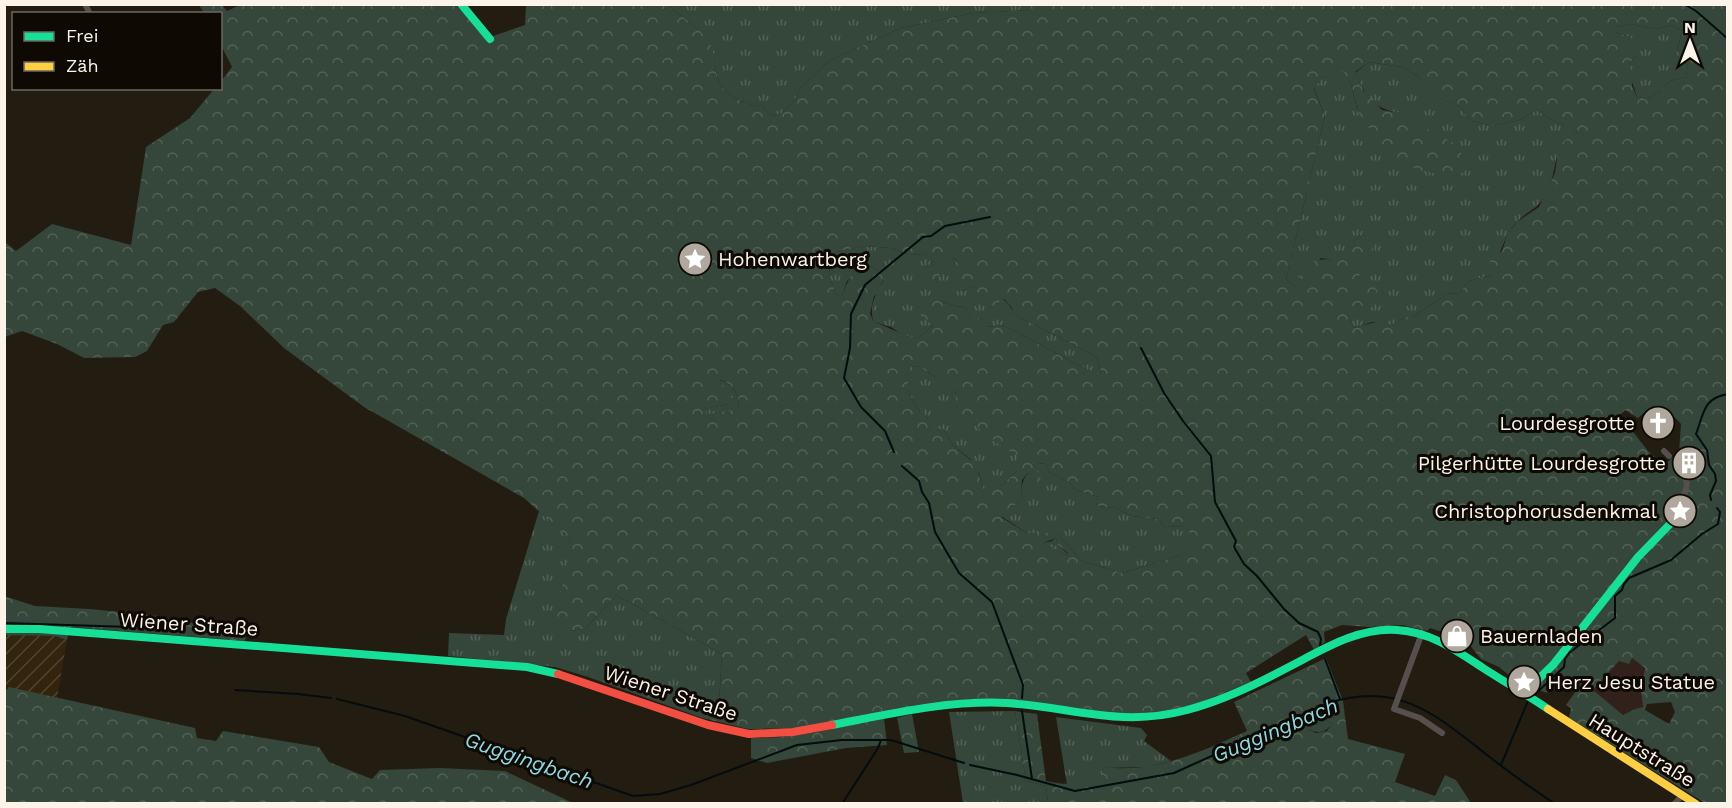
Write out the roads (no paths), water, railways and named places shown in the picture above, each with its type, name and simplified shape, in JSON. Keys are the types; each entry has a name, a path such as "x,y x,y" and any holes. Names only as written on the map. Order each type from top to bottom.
{"main road":[{"path":"461,4 490,39"},
{"path":"1526,694 1553,665 1638,557 1673,521"},
{"name":"Hauptstraße","path":"1315,655 1365,632 1394,628 1440,639 1696,804"},
{"name":"Wiener Straße","path":"4,629 50,630 527,667 573,678 708,725 749,734 793,732 923,708 985,703 1038,706 1118,719 1162,716 1229,696 1315,655"}],"street":[{"path":"1673,521 1676,510 1686,494 1687,483 1683,470 1675,462"},
{"path":"1422,633 1394,709 1420,718 1442,733"},
{"path":"1674,804 1683,795"}],"waterway":[{"path":"1684,4 1696,11 1728,39"},
{"path":"894,452 885,431 861,407 844,378 850,348 851,314 865,285 923,237 931,236 945,226 990,217"},
{"path":"1141,348 1164,393 1211,456 1215,502 1236,541 1234,547 1244,564 1299,623 1318,632 1321,639 1320,646"},
{"path":"1711,500 1710,495 1716,481 1715,474 1709,465 1707,450 1696,434 1709,403 1728,394"},
{"path":"902,466 919,481 922,492 929,503 935,532 959,573 992,602 1023,685 1022,698"},
{"path":"1532,697 1564,667 1569,653 1615,618 1615,596 1622,590 1629,578 1671,560 1718,524 1720,512 1717,508"},
{"path":"4,623 131,627"},
{"path":"1325,659 1340,699"},
{"name":"Guggingbach","path":"235,690 331,698"},
{"name":"Guggingbach","path":"970,765 1075,791 1174,773 1329,703 1354,697 1377,696 1398,699 1435,717 1555,804"},
{"name":"Guggingbach","path":"337,699 405,716 633,796 660,794 691,785 797,745 842,740 891,740 964,763"},
{"path":"1501,765 1528,701"},
{"path":"1022,711 1032,779"},
{"path":"842,804 881,740"}],"place":[{"name":"Hohenwartberg","path":"695,259"},
{"name":"Lourdesgrotte","path":"1658,423"},
{"name":"Pilgerhütte Lourdesgrotte","path":"1689,463"},
{"name":"Christophorusdenkmal","path":"1680,511"},
{"name":"Bauernladen","path":"1457,636"},
{"name":"Herz Jesu Statue","path":"1524,682"}]}
